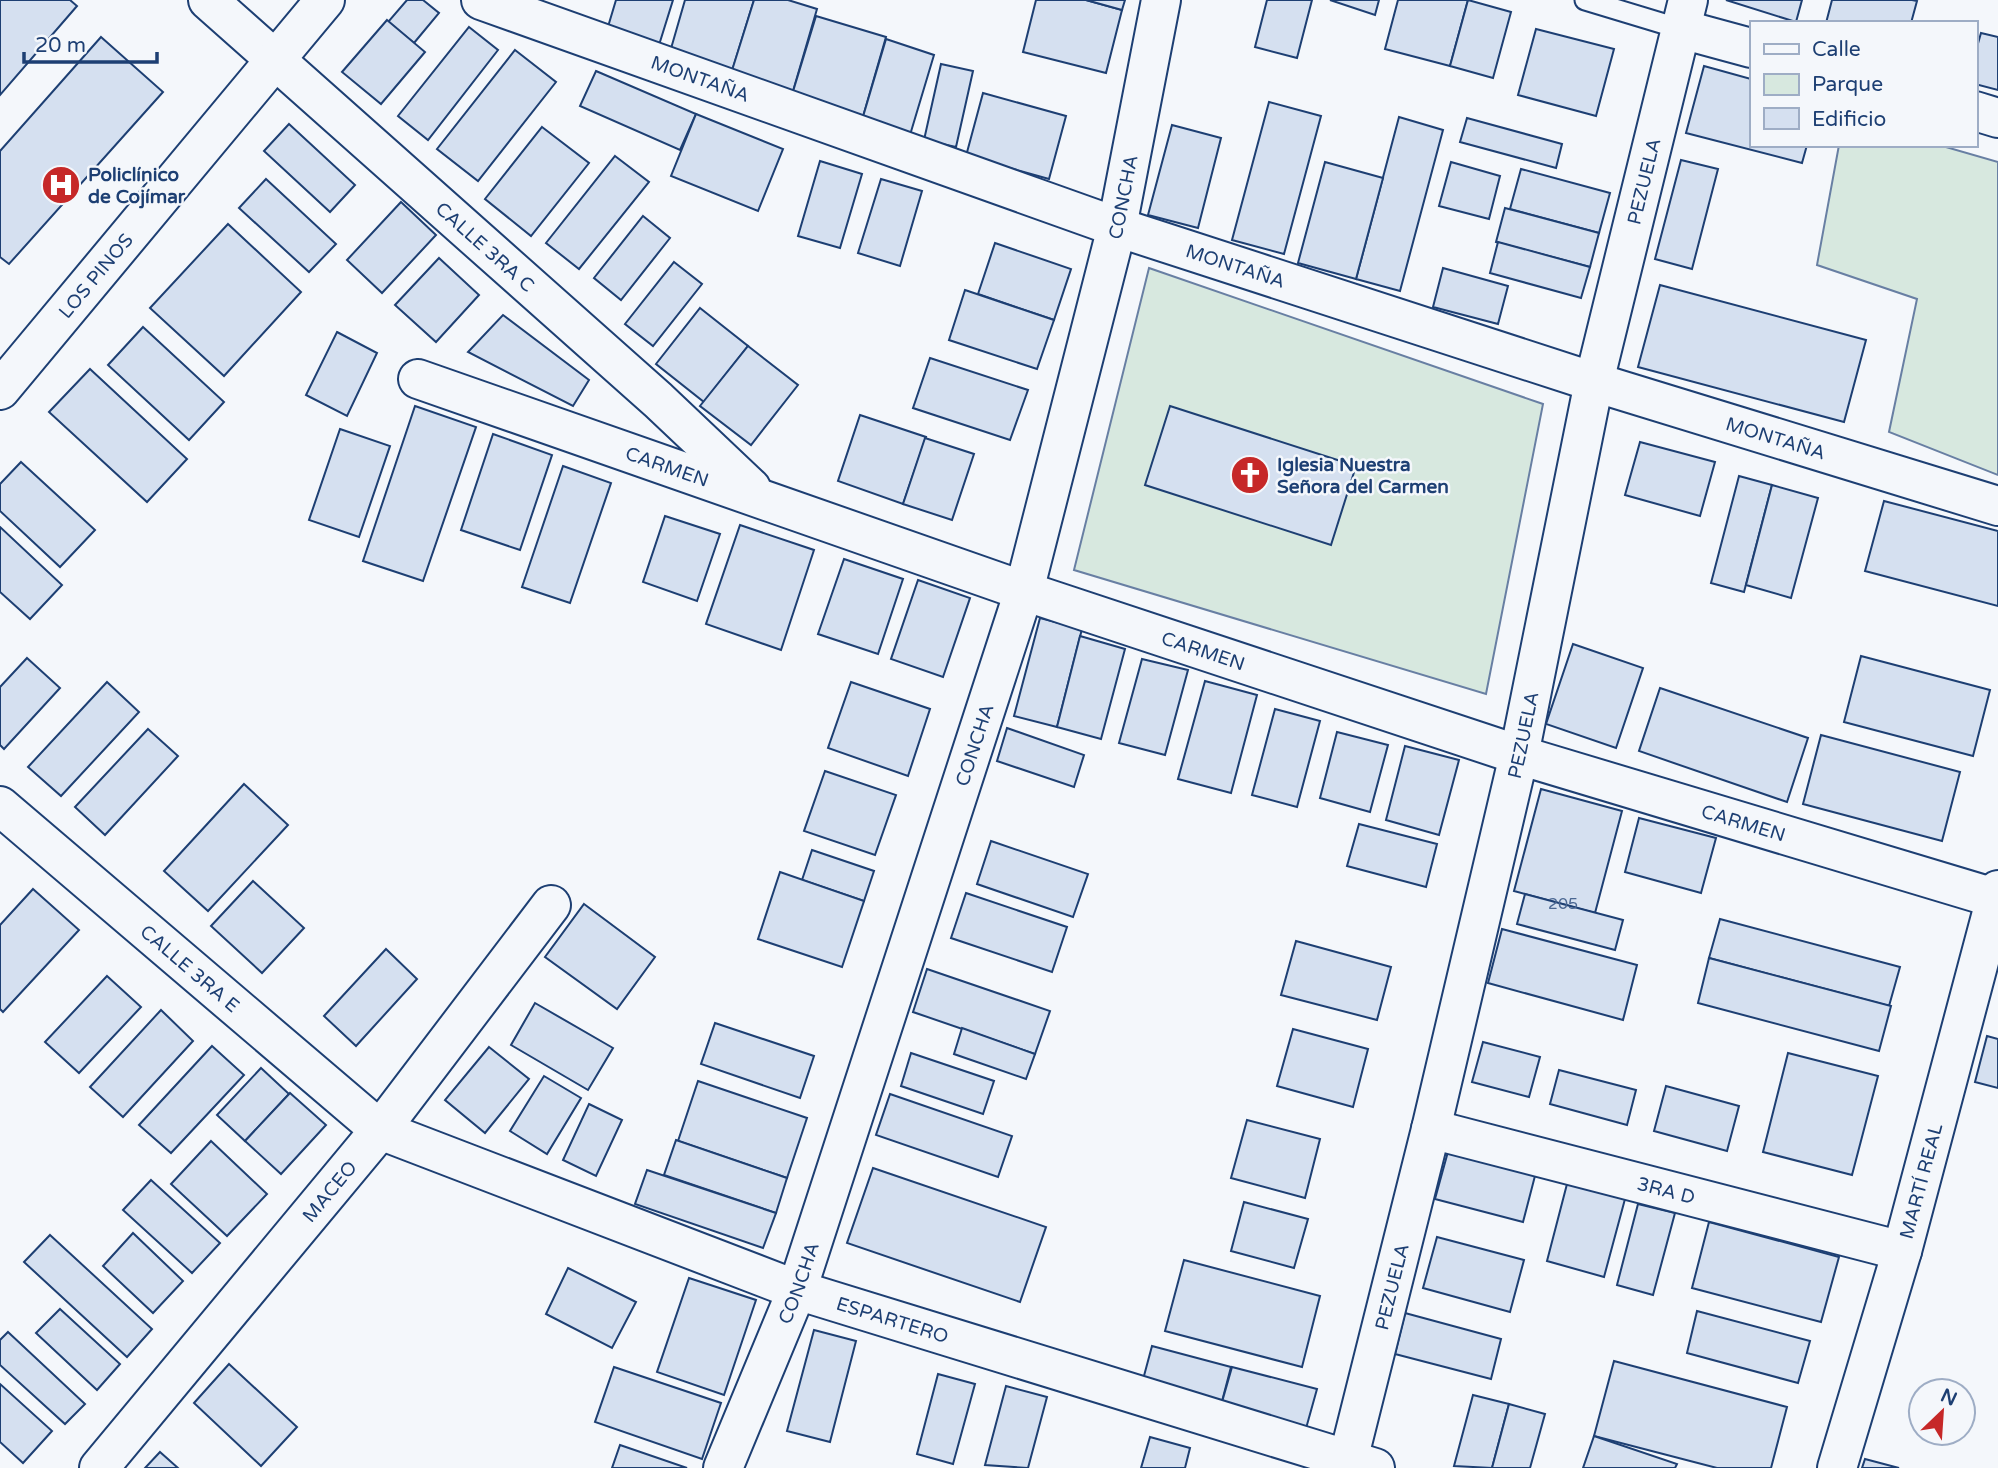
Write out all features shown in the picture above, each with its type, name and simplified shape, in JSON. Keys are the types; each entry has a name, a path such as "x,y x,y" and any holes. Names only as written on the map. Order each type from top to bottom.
{"street":[{"name":"CALLE 3RA C","path":"208,0 658,400 760,497"},
{"name":"LOS PINOS","path":"0,390 326,0"},
{"name":"MONTAÑA","path":"481,0 1117,227 1594,382 1998,506"},
{"name":"CONCHA","path":"723,1468 797,1290 1024,591 1117,227 1161,0"},
{"path":"1684,14 1750,47"},
{"name":"PEZUELA","path":"1357,1465 1519,755 1594,382 1684,14"},
{"path":"1977,112 1998,118"},
{"name":"CARMEN","path":"418,379 1024,591 1519,755 1997,896"},
{"name":"CALLE 3RA E","path":"0,806 380,1130"},
{"name":"MARTÍ REAL","path":"1837,1468 1902,1251 1997,896"},
{"name":"MACEO","path":"99,1468 380,1130 551,905"},
{"name":"3RA D","path":"1432,1129 1902,1251"},
{"name":"ESPARTERO","path":"380,1130 797,1290 1357,1465"}],"lane":[{"path":"1585,0 1684,14"}],"green space":[{"path":"1839,147 1946,147 1998,162 1998,475 1889,432 1917,299 1817,265"},
{"path":"1149,268 1543,404 1486,694 1074,570"}],"building":[{"path":"0,0 70,0 77,6 0,95"},
{"path":"407,0 423,0 439,13 414,43 388,22"},
{"path":"616,0 673,0 659,45 607,30"},
{"path":"685,0 754,0 732,71 670,52"},
{"path":"754,0 788,0 817,9 791,98 729,80"},
{"path":"1036,0 1086,0 1122,10 1106,73 1023,52"},
{"path":"1086,0 1125,0 1122,10"},
{"path":"1267,0 1312,0 1297,58 1255,47"},
{"path":"1330,0 1379,0 1375,15"},
{"path":"1398,0 1468,0 1450,66 1385,49"},
{"path":"1468,0 1511,12 1493,78 1450,66"},
{"path":"1726,0 1802,0 1796,21"},
{"path":"1832,0 1917,1 1912,21 1827,21"},
{"path":"816,16 886,37 862,120 791,98"},
{"path":"387,20 425,52 381,104 342,72"},
{"path":"469,27 498,50 428,140 398,116"},
{"path":"1536,29 1614,49 1596,116 1518,95"},
{"path":"1981,33 1998,37 1998,90 1977,85 1977,47"},
{"path":"101,37 163,92 9,264 0,257 0,151"},
{"path":"886,39 934,55 910,135 862,120"},
{"path":"515,50 556,82 478,181 437,149"},
{"path":"941,64 973,71 956,147 924,140"},
{"path":"1704,66 1750,79 1750,147 1806,147 1802,163 1686,133"},
{"path":"596,71 696,114 680,150 580,106"},
{"path":"983,93 1066,116 1049,179 966,156"},
{"path":"1269,102 1321,116 1284,254 1232,240"},
{"path":"696,114 783,149 758,211 671,176"},
{"path":"1399,117 1443,130 1400,291 1356,279"},
{"path":"1467,118 1562,144 1556,168 1460,142"},
{"path":"289,124 355,185 330,212 264,151"},
{"path":"1172,125 1221,138 1198,228 1148,215"},
{"path":"542,127 589,163 531,236 485,199"},
{"path":"615,156 649,182 579,269 546,243"},
{"path":"1681,160 1718,169 1692,269 1655,259"},
{"path":"820,161 862,174 840,248 798,236"},
{"path":"1325,162 1383,178 1356,279 1298,263"},
{"path":"1451,162 1500,176 1489,219 1439,206"},
{"path":"1521,169 1610,193 1599,233 1510,209"},
{"path":"266,179 336,244 309,272 239,208"},
{"path":"881,179 922,191 900,266 858,253"},
{"path":"401,202 436,235 382,293 347,260"},
{"path":"1505,208 1599,233 1590,267 1496,242"},
{"path":"643,216 670,238 621,300 594,278"},
{"path":"228,224 301,292 224,376 150,308"},
{"path":"1498,242 1590,267 1581,298 1490,273"},
{"path":"995,243 1071,269 1054,320 978,294"},
{"path":"439,258 479,295 436,342 395,305"},
{"path":"674,262 702,284 653,346 625,324"},
{"path":"1443,268 1508,286 1498,324 1433,307"},
{"path":"1660,285 1866,340 1844,422 1638,367"},
{"path":"965,290 1054,320 1037,369 949,340"},
{"path":"700,308 748,346 704,402 656,364"},
{"path":"503,315 589,380 573,406 468,352"},
{"path":"143,327 224,402 189,440 108,365"},
{"path":"337,332 377,353 347,416 306,395"},
{"path":"748,346 798,385 751,445 700,406"},
{"path":"930,358 1028,390 1010,440 913,408"},
{"path":"90,369 187,459 147,502 49,412"},
{"path":"415,406 476,427 423,581 363,561"},
{"name":"Iglesia Nuestra Señora del Carmen","path":"1170,406 1356,466 1331,545 1145,485"},
{"path":"860,415 926,437 903,504 838,481"},
{"path":"340,429 390,446 359,537 309,520"},
{"path":"493,434 552,455 520,550 461,530"},
{"path":"925,438 974,454 952,520 903,504"},
{"path":"1640,442 1715,462 1700,516 1625,495"},
{"path":"21,462 95,530 60,567 0,511 0,484"},
{"path":"563,466 611,483 570,603 522,587"},
{"path":"1739,476 1772,485 1744,592 1711,583"},
{"path":"1772,485 1818,498 1791,598 1746,585"},
{"path":"1884,501 1998,531 1998,606 1865,571"},
{"path":"665,516 720,534 697,601 643,582"},
{"path":"740,525 814,550 781,650 706,624"},
{"path":"0,527 62,585 30,619 0,592"},
{"path":"844,559 903,579 878,654 818,634"},
{"path":"918,580 970,598 943,677 891,659"},
{"path":"1040,618 1082,629 1057,727 1014,716"},
{"path":"1080,636 1125,649 1101,739 1057,727"},
{"path":"1573,644 1643,668 1616,748 1546,724"},
{"path":"1861,656 1990,690 1973,756 1844,722"},
{"path":"27,658 60,688 4,749 0,745 0,687"},
{"path":"1142,659 1188,670 1165,755 1119,743"},
{"path":"1205,681 1257,695 1231,793 1178,779"},
{"path":"107,682 139,712 61,796 28,767"},
{"path":"851,682 930,709 908,776 828,748"},
{"path":"1660,688 1808,738 1787,802 1639,751"},
{"path":"1275,709 1320,721 1297,807 1252,795"},
{"path":"1007,728 1084,755 1074,787 997,761"},
{"path":"148,729 178,756 105,835 75,807"},
{"path":"1337,732 1388,745 1370,812 1320,798"},
{"path":"1821,735 1960,772 1942,841 1803,804"},
{"path":"1405,746 1459,760 1439,835 1386,820"},
{"path":"825,771 896,795 875,855 804,831"},
{"path":"244,784 288,825 208,911 164,871"},
{"path":"1541,789 1622,811 1595,913 1514,891"},
{"path":"1639,818 1716,838 1701,893 1625,872"},
{"path":"1359,824 1437,844 1426,887 1347,866"},
{"path":"991,841 1088,874 1073,917 977,884"},
{"path":"812,850 874,871 864,901 802,880"},
{"path":"780,872 864,901 842,967 758,939"},
{"path":"253,881 304,928 262,973 211,926"},
{"path":"33,889 79,930 3,1012 0,1009 0,925"},
{"path":"966,893 1067,927 1052,972 951,938"},
{"path":"1525,894 1623,920 1615,950 1517,924"},
{"path":"584,904 655,957 617,1009 545,957"},
{"path":"1720,919 1900,967 1889,1006 1709,958"},
{"path":"1502,929 1637,965 1623,1020 1488,983"},
{"path":"1296,941 1391,967 1377,1020 1281,995"},
{"path":"386,949 417,979 356,1046 324,1016"},
{"path":"1709,958 1891,1006 1879,1051 1698,1003"},
{"path":"927,969 1050,1011 1035,1054 913,1012"},
{"path":"107,976 141,1007 79,1073 45,1042"},
{"path":"535,1003 613,1048 588,1090 511,1045"},
{"path":"161,1010 193,1041 123,1117 90,1087"},
{"path":"715,1023 814,1056 800,1098 701,1064"},
{"path":"962,1028 1035,1054 1026,1079 954,1054"},
{"path":"1293,1029 1368,1049 1353,1107 1277,1086"},
{"path":"1987,1036 1998,1039 1998,1088 1975,1082"},
{"path":"1483,1042 1540,1057 1529,1097 1472,1082"},
{"path":"212,1046 244,1075 171,1153 139,1125"},
{"path":"489,1047 529,1079 485,1133 445,1100"},
{"path":"911,1053 994,1081 983,1114 901,1086"},
{"path":"1788,1053 1878,1076 1852,1175 1763,1152"},
{"path":"261,1068 289,1094 245,1141 217,1115"},
{"path":"1559,1070 1636,1090 1627,1125 1550,1104"},
{"path":"544,1076 581,1098 547,1154 510,1131"},
{"path":"698,1081 807,1118 787,1178 678,1141"},
{"path":"1666,1086 1739,1106 1727,1151 1654,1131"},
{"path":"290,1093 326,1125 281,1174 245,1141"},
{"path":"890,1094 1012,1136 998,1177 876,1135"},
{"path":"589,1104 622,1120 596,1176 563,1160"},
{"path":"1247,1120 1320,1139 1305,1198 1231,1178"},
{"path":"676,1140 787,1178 776,1213 664,1175"},
{"path":"211,1141 267,1194 227,1236 171,1184"},
{"path":"1449,1148 1536,1172 1523,1222 1435,1199"},
{"path":"873,1168 1046,1227 1020,1302 847,1243"},
{"path":"647,1170 776,1213 763,1248 635,1204"},
{"path":"151,1180 220,1243 192,1273 123,1210"},
{"path":"1567,1184 1625,1199 1604,1277 1547,1261"},
{"path":"1244,1202 1308,1219 1294,1268 1231,1251"},
{"path":"1638,1204 1675,1213 1653,1295 1617,1285"},
{"path":"1709,1222 1839,1257 1821,1322 1692,1288"},
{"path":"133,1233 183,1281 153,1313 103,1266"},
{"path":"50,1235 152,1329 127,1357 24,1262"},
{"path":"1437,1237 1524,1260 1510,1312 1423,1288"},
{"path":"1184,1260 1320,1296 1302,1367 1165,1331"},
{"path":"568,1268 636,1302 612,1348 546,1314"},
{"path":"689,1278 756,1300 724,1395 657,1372"},
{"path":"60,1309 120,1364 97,1390 36,1333"},
{"path":"1697,1311 1810,1341 1798,1383 1687,1353"},
{"path":"1405,1313 1501,1339 1491,1379 1395,1354"},
{"path":"814,1330 856,1341 830,1442 787,1431"},
{"path":"8,1332 85,1404 65,1424 0,1365 0,1340"},
{"path":"1152,1346 1231,1367 1220,1409 1141,1387"},
{"path":"1614,1361 1787,1407 1771,1468 1717,1468 1594,1436"},
{"path":"229,1364 297,1427 261,1466 194,1403"},
{"path":"614,1367 721,1403 702,1459 595,1422"},
{"path":"1232,1367 1317,1389 1305,1432 1220,1409"},
{"path":"938,1374 975,1384 953,1464 917,1454"},
{"path":"0,1384 52,1431 23,1463 0,1442"},
{"path":"1006,1386 1047,1397 1028,1468 985,1465"},
{"path":"1473,1395 1509,1404 1492,1468 1454,1466"},
{"path":"1509,1404 1545,1414 1530,1468 1492,1468"},
{"path":"1594,1436 1677,1464 1675,1468 1583,1468"},
{"path":"1150,1437 1190,1448 1185,1468 1141,1468"},
{"path":"620,1445 687,1468 612,1468"},
{"path":"160,1452 178,1468 145,1468"},
{"path":"1865,1459 1899,1468 1862,1468"}],"place":[{"name":"Policlínico de Cojímar","path":"61,185"},
{"name":"Iglesia Nuestra Señora del Carmen","path":"1250,475"}]}
